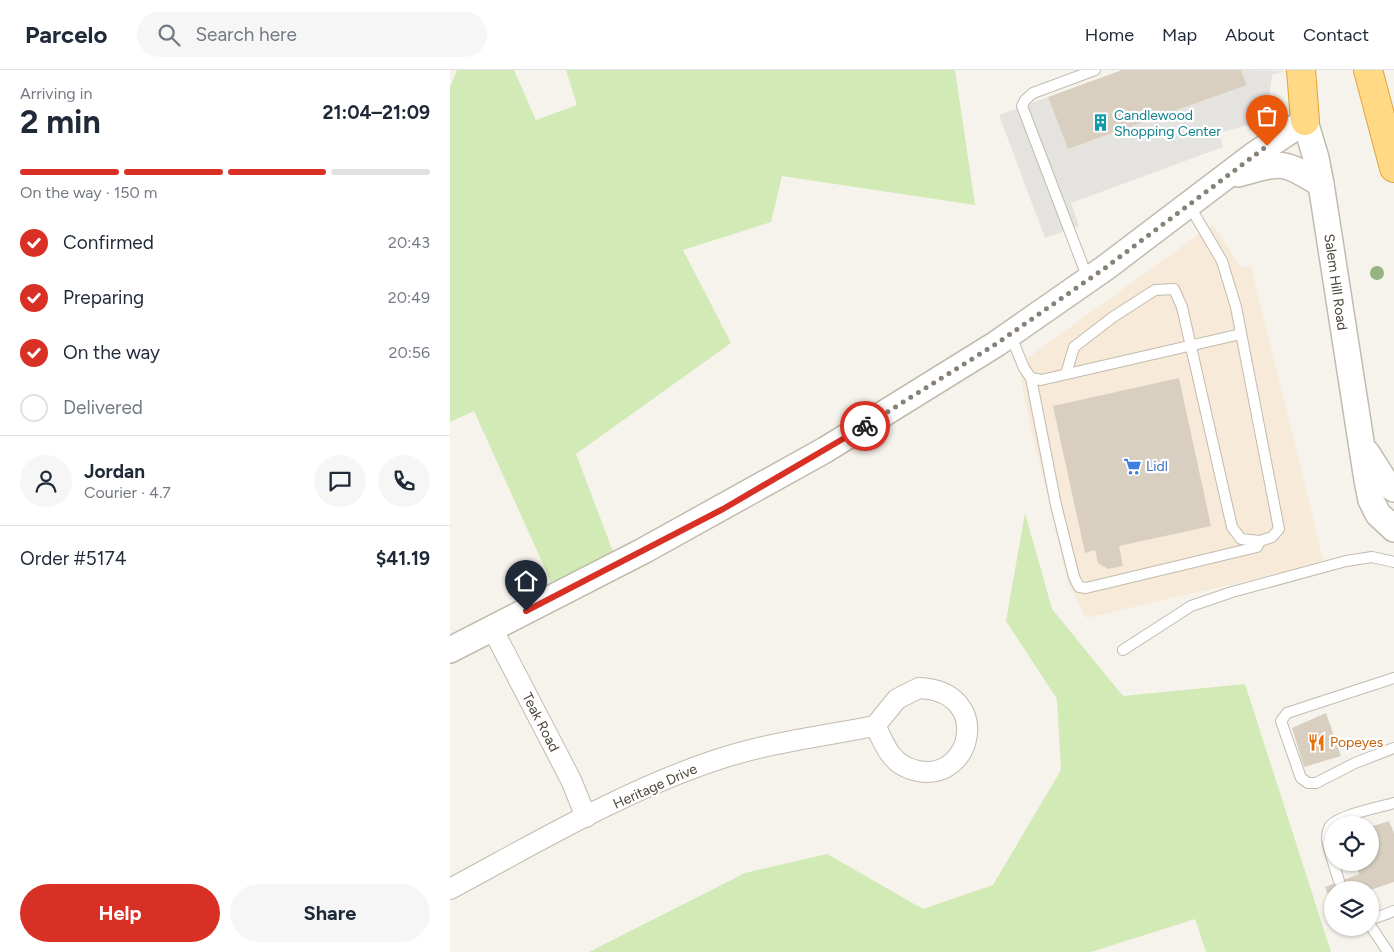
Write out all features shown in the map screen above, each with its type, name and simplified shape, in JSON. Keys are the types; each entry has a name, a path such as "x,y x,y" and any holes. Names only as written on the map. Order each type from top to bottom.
{"highway":[{"path":"1301,70 1304,120"},
{"path":"1368,70 1394,168"}],"street":[{"path":"450,650 652,546 791,470 1010,333 1088,279 1304,120"},
{"name":"Salem Hill Road","path":"1304,120 1316,158 1321,184 1371,500 1378,514 1394,530"},
{"path":"1226,177 1282,164 1293,167 1321,184"},
{"name":"Salem Hill Road","path":"1362,444 1386,483 1394,489"},
{"name":"Teak Road","path":"492,628 571,780 586,817"},
{"path":"920,688 935,689 949,695 964,714 968,728 962,751 951,763 940,769 925,772 910,769 892,756 875,726 897,699 920,688"},
{"name":"Heritage Drive","path":"450,889 586,817 653,785 718,759 784,743 875,726"}],"lane":[{"path":"1088,279 1022,106 1025,100 1033,93 1095,70"},
{"path":"1066,374 1074,347 1113,317 1155,290 1174,289 1182,307 1189,346 1232,527 1241,539 1260,541 1272,536 1279,529 1236,307 1222,261 1189,205"},
{"path":"1010,333 1024,368 1031,378 1056,505 1074,577 1080,587 1086,588 1257,547 1260,541"},
{"path":"1031,378 1041,380 1241,334"},
{"path":"1123,650 1191,606 1232,592 1346,561 1372,557 1394,562"},
{"path":"1394,678 1287,713 1281,721 1301,778 1308,783 1316,783 1355,763 1394,748"},
{"path":"1351,816 1394,803"},
{"path":"1336,871 1339,881"},
{"path":"1379,917 1394,911"},
{"path":"1377,936 1388,952"}],"shaded area":[{"path":"1241,70 1285,71 1272,75 1268,105 1248,125 1219,133 1223,147 1071,203 1079,226 1045,238 999,115 1048,97 1068,149 1247,85"},
{"path":"1213,224 1241,268 1251,266 1324,563 1086,618 1068,583 1025,402 1019,364"}],"green space":[{"path":"457,70 514,70 536,120 577,105 566,70 955,70 975,205 782,176 771,222 683,250 731,343 576,454 620,570 558,597 474,411 450,422 450,87"},
{"path":"1025,513 1052,609 1123,696 1245,684 1324,930 1324,936 1326,936 1331,952 1206,952 1195,919 1091,952 589,952 745,873 827,854 923,909 993,885 1061,770 1057,699 1006,621"}],"building":[{"name":"Candlewood Shopping Center","path":"1122,70 1241,70 1247,85 1068,149 1048,97"},
{"name":"Lidl","path":"1179,378 1211,526 1119,546 1123,566 1108,569 1098,563 1095,550 1085,553 1053,406"},
{"name":"Popeyes","path":"1326,713 1341,756 1304,767 1292,728"},
{"path":"1389,821 1394,833 1394,882 1379,887 1379,881 1341,881 1359,874 1358,871 1379,871 1379,824"}],"way so far":[{"path":"865,426 996,344 1105,268 1267,146"}],"place":[{"name":"Candlewood Shopping Center","path":"1100,123"},
{"name":"Lidl","path":"1132,466"},
{"name":"Popeyes","path":"1316,742"}],"route":[{"path":"526,611 723,509 865,426"}]}
